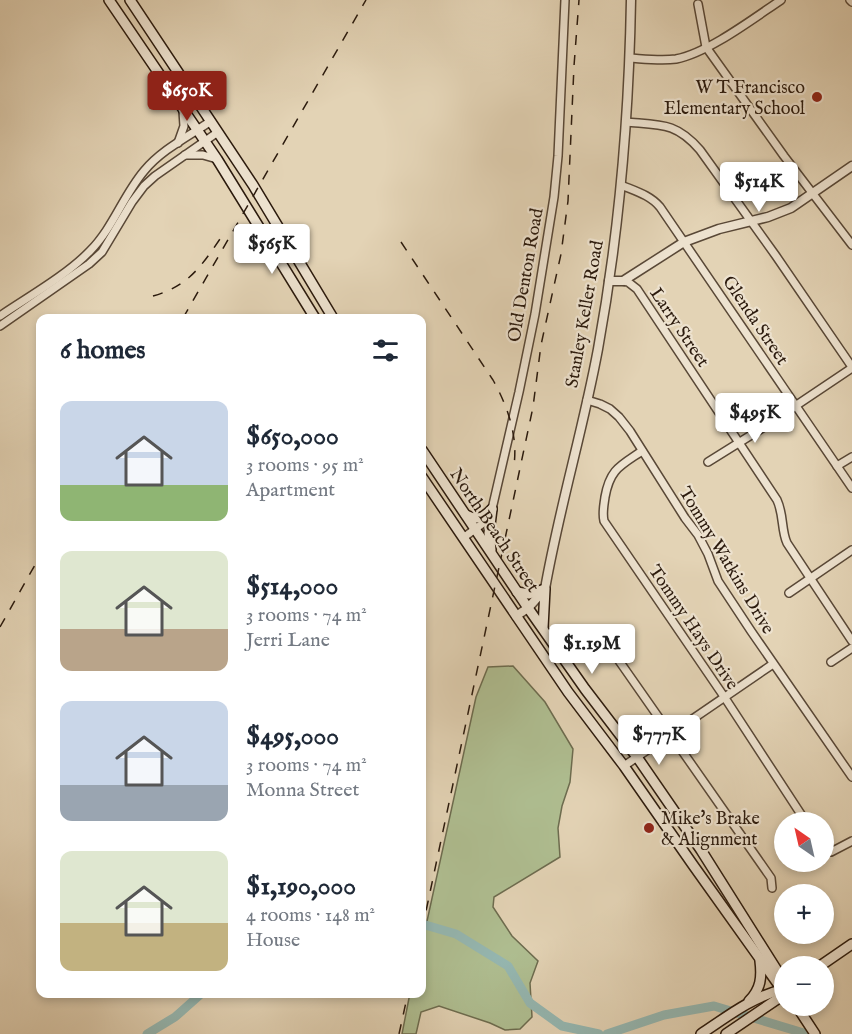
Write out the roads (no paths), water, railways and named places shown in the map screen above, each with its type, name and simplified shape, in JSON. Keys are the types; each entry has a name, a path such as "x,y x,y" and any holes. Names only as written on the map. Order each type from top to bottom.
{"main road":[{"path":"109,0 217,159 313,314"},
{"path":"130,0 253,185 329,314"},
{"path":"132,34 146,24"},
{"path":"156,69 169,59"},
{"name":"North Beach Street","path":"426,456 528,608 585,689 637,757 701,850 774,966"},
{"name":"North Beach Street","path":"426,483 568,692 624,766 774,978"},
{"path":"466,515 480,518 492,509"},
{"path":"492,509 489,533 492,553"},
{"path":"517,592 529,594 545,589 542,623 544,630"},
{"path":"688,858 701,850"},
{"path":"834,956 852,944"},
{"path":"748,1002 758,990 761,982 760,959"},
{"path":"701,1034 748,1002 774,992"},
{"path":"726,1034 774,1001"},
{"path":"803,1016 815,1034"}],"street":[{"name":"Old Denton Road","path":"463,538 486,521 492,509 531,332 554,197 565,0"},
{"name":"Stanley Keller Road","path":"516,616 528,608 545,589 598,350 621,186 630,58 631,0"},
{"path":"630,58 664,60 695,53 781,0"},
{"path":"698,4 706,47 812,194 852,245"},
{"path":"178,143 185,119 183,108"},
{"path":"0,316 78,263 104,235 124,198 144,170 156,158 211,121"},
{"path":"626,122 672,128 691,139 776,256 852,367 708,462"},
{"path":"0,326 78,272 102,252 144,186 218,132"},
{"path":"185,155 203,155 217,159"},
{"path":"609,280 623,281 684,242 791,208 852,166"},
{"name":"Glenda Street","path":"621,186 655,201 852,488"},
{"name":"Larry Street","path":"623,281 637,289 777,500 783,516 784,537 852,641"},
{"name":"Tommy Watkins Drive","path":"586,400 610,409 630,431 698,535 718,580 852,777"},
{"name":"Tommy Hays Drive","path":"642,451 618,467 610,476 604,521 799,812"},
{"path":"837,466 852,457"},
{"path":"789,593 852,550"},
{"path":"831,662 852,648"},
{"path":"615,656 771,878 772,888"},
{"path":"624,766 773,664"},
{"path":"834,850 852,841"}],"waterway":[{"path":"426,925 456,934 508,966 530,1003 562,1026 599,1034"},
{"path":"147,1034 175,1017 196,998"},
{"path":"607,1034 664,1015 714,1006 807,1034"}],"railway":[{"path":"185,314 366,0"},
{"path":"426,911 533,407 541,345 561,254 568,201 579,0"},
{"path":"153,296 175,287 192,275 220,239"},
{"path":"401,242 493,380 507,410 513,432 514,465"},
{"path":"0,627 36,563"},
{"path":"399,1034 407,998"}],"place":[{"name":"W T Francisco Elementary School","path":"817,97"},
{"name":"Mike's Brake & Alignment","path":"649,828"}]}
